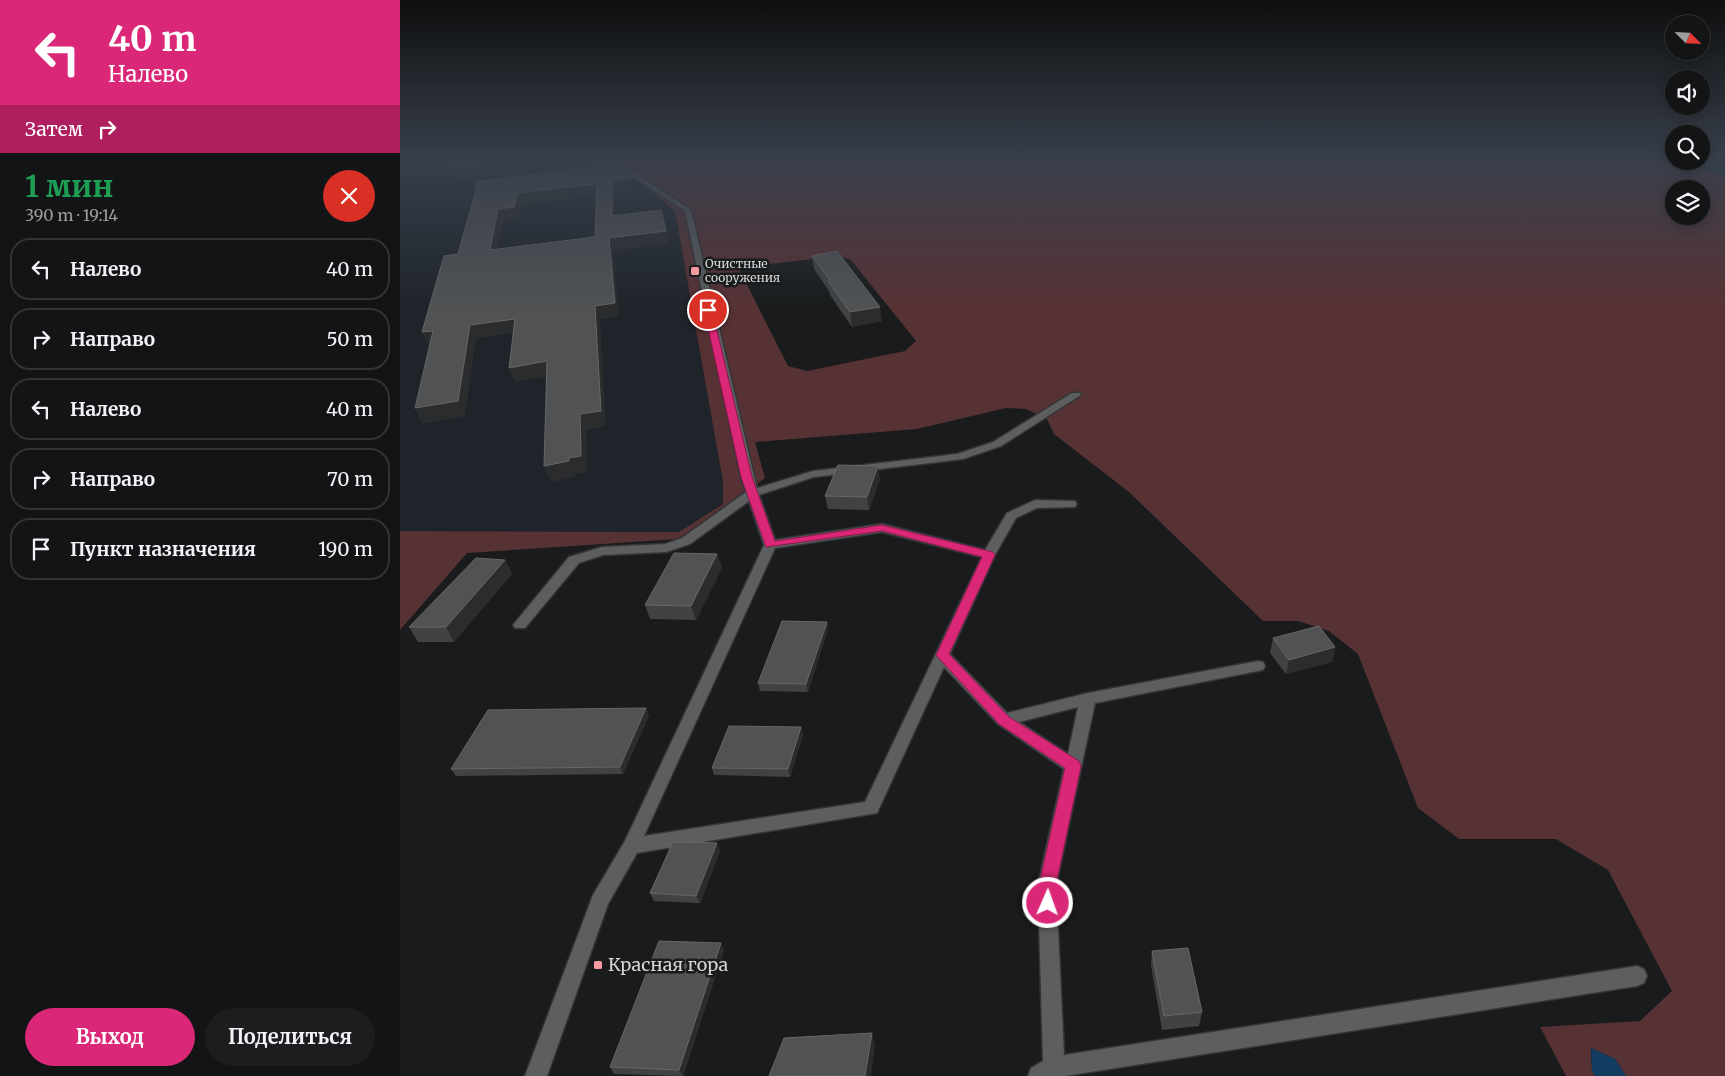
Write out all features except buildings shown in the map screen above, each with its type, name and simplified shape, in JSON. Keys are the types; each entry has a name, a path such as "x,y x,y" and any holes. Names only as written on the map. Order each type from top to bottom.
{"street":[{"path":"536,1076 600,901 632,846 770,545 747,477 688,210 685,208"},
{"path":"520,625 574,560 602,551 666,548 686,541 753,493 813,474 959,457 997,444 1076,394"},
{"path":"632,846 871,808 989,555 1011,516 1035,504 1071,504"},
{"path":"770,545 882,528 989,555"},
{"path":"942,655 1004,720 1074,766"},
{"path":"1004,720 1088,699 1258,666"},
{"path":"1088,699 1048,885 1046,1072 1637,976"}],"shaded area":[{"path":"400,208 672,208 675,211 723,482 723,504 679,532 400,531"},
{"path":"672,208 1665,208 1665,225 1710,225 1710,208 1725,208 1725,1076 1626,1076 1615,1059 1591,1048 1592,1071 1595,1076 1566,1076 1540,1027 1640,1021 1672,991 1608,870 1556,839 1459,839 1418,808 1358,654 1329,631 1298,621 1263,621 1129,492 1054,434 1047,419 1026,409 1006,408 917,429 755,442 765,478 729,506 678,539 467,553 400,630 400,531 679,532 723,504 723,482 675,211","holes":["839,256 851,260 916,341 905,351 807,371 788,366 740,271 750,266"]}],"water":[{"path":"1591,1048 1615,1059 1626,1076 1595,1076 1592,1071"}],"place":[{"name":"Очистные сооружения","path":"695,271"},
{"name":"Красная гора","path":"598,965"}],"route":[{"path":"708,310 747,477 770,545 882,528 989,555 942,655 1004,720 1074,766 1048,885 1048,903"}]}
